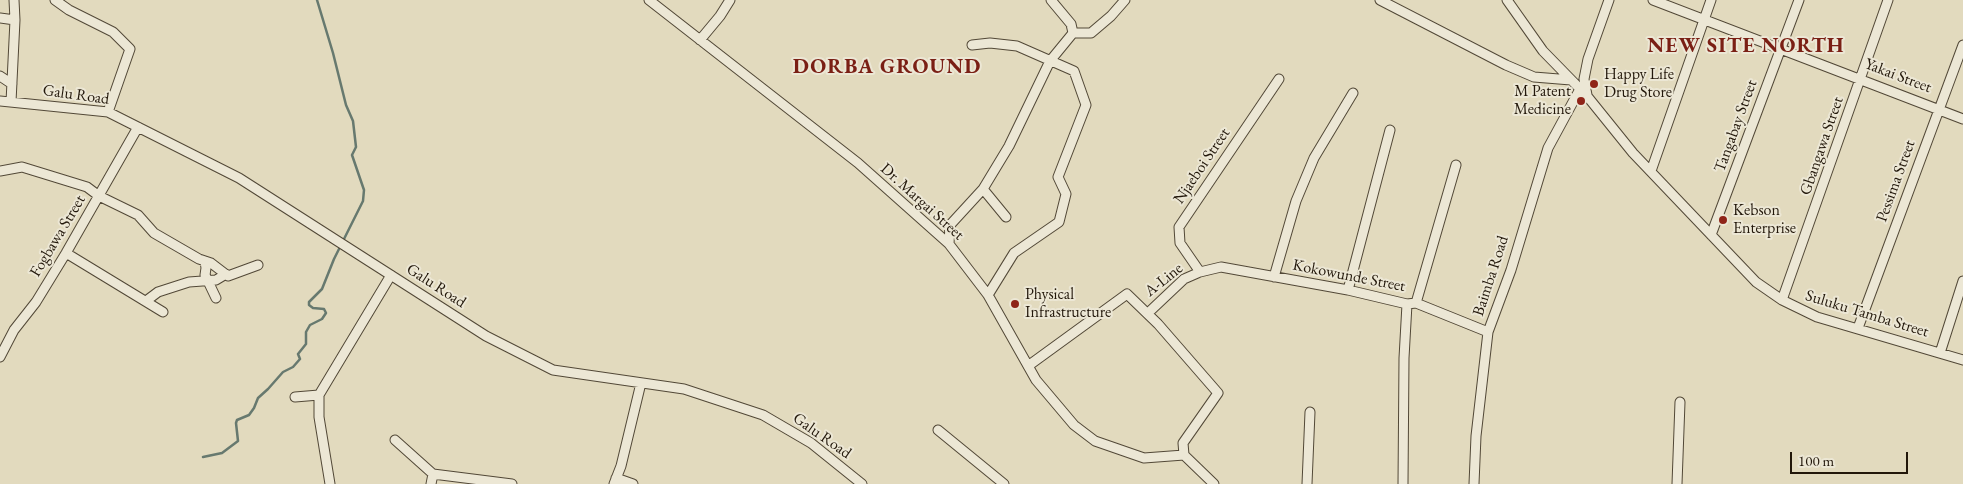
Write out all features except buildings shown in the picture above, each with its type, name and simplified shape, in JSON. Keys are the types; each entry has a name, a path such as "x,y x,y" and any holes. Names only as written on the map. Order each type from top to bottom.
{"street":[{"path":"11,102 15,20 14,0"},
{"path":"55,0 69,10 113,32 130,49 108,112"},
{"name":"Dr. Margai Street","path":"649,0 858,164 950,244 988,295 1036,380 1074,425 1095,441 1144,458 1184,455"},
{"path":"700,40 720,16 730,0"},
{"path":"1051,0 1071,24 1073,33"},
{"path":"950,244 950,225 983,188 1009,146 1050,61 1073,33 1090,33 1111,16 1125,0"},
{"path":"1380,0 1506,65 1534,77 1571,80"},
{"name":"Suluku Tamba Street","path":"1507,0 1543,51 1587,96 1633,153 1756,282 1782,300 1817,317 1963,360"},
{"path":"1587,96 1584,79 1588,59 1609,0"},
{"name":"Yakai Street","path":"1653,0 1963,118"},
{"path":"1651,171 1711,0"},
{"name":"Tangabay Street","path":"1711,235 1799,0"},
{"name":"Gbangawa Street","path":"1782,300 1888,0"},
{"path":"0,18 15,20"},
{"path":"972,45 990,43 1017,46 1074,71 1086,106 1058,177 1066,194 1060,222 1014,254 988,295"},
{"name":"Pessima Street","path":"1858,328 1963,44"},
{"path":"0,76 12,84"},
{"name":"Njaeboi Street","path":"1200,272 1180,243 1179,227 1279,79"},
{"name":"Baimba Road","path":"1474,484 1476,436 1488,332 1510,270 1548,148 1580,89"},
{"path":"1274,276 1296,201 1314,158 1354,93"},
{"name":"Galu Road","path":"0,101 108,112 239,178 486,336 553,370 684,389 763,416 811,443 862,484"},
{"name":"Fogbawa Street","path":"0,357 14,330 36,302 66,253 138,127"},
{"path":"1348,290 1390,130"},
{"path":"1403,484 1404,358 1411,304 1456,165"},
{"path":"0,171 22,167 87,187 99,196 138,215 154,233 211,263 228,276 258,265"},
{"path":"983,188 1006,217"},
{"path":"66,253 163,312"},
{"path":"205,261 205,275 216,298"},
{"name":"Kokowunde Street","path":"1200,272 1221,267 1348,290 1411,304 1488,332"},
{"name":"A-Line","path":"1028,366 1127,294 1148,313 1184,279 1200,272"},
{"path":"146,302 158,292 190,282 216,280 226,274"},
{"path":"330,484 320,417 319,395 391,275"},
{"path":"1940,352 1963,281"},
{"path":"1148,313 1218,393 1183,443 1184,455 1214,484"},
{"path":"632,484 615,481 621,466 641,383"},
{"path":"295,397 319,395"},
{"path":"1677,484 1680,402"},
{"path":"1307,484 1310,412"},
{"path":"938,430 1004,484"},
{"path":"395,440 433,474 512,484"},
{"path":"431,484 433,474"}],"waterway":[{"path":"203,457 222,453 238,441 237,420 249,415 258,398 283,372 293,367 300,359 298,354 306,344 306,332 310,325 322,319 326,313 324,309 313,308 309,305 309,302 322,289 334,259 363,201 364,190 352,155 356,147 353,121 346,105 317,0"}],"place":[{"name":"Happy Life Drug Store","path":"1594,84"},
{"name":"M Patent Medicine","path":"1581,101"},
{"name":"Kebson Enterprise","path":"1723,220"},
{"name":"Physical Infrastructure","path":"1015,304"}],"district":[{"name":"NEW SITE NORTH","path":"1746,46"},
{"name":"DORBA GROUND","path":"887,67"}]}
